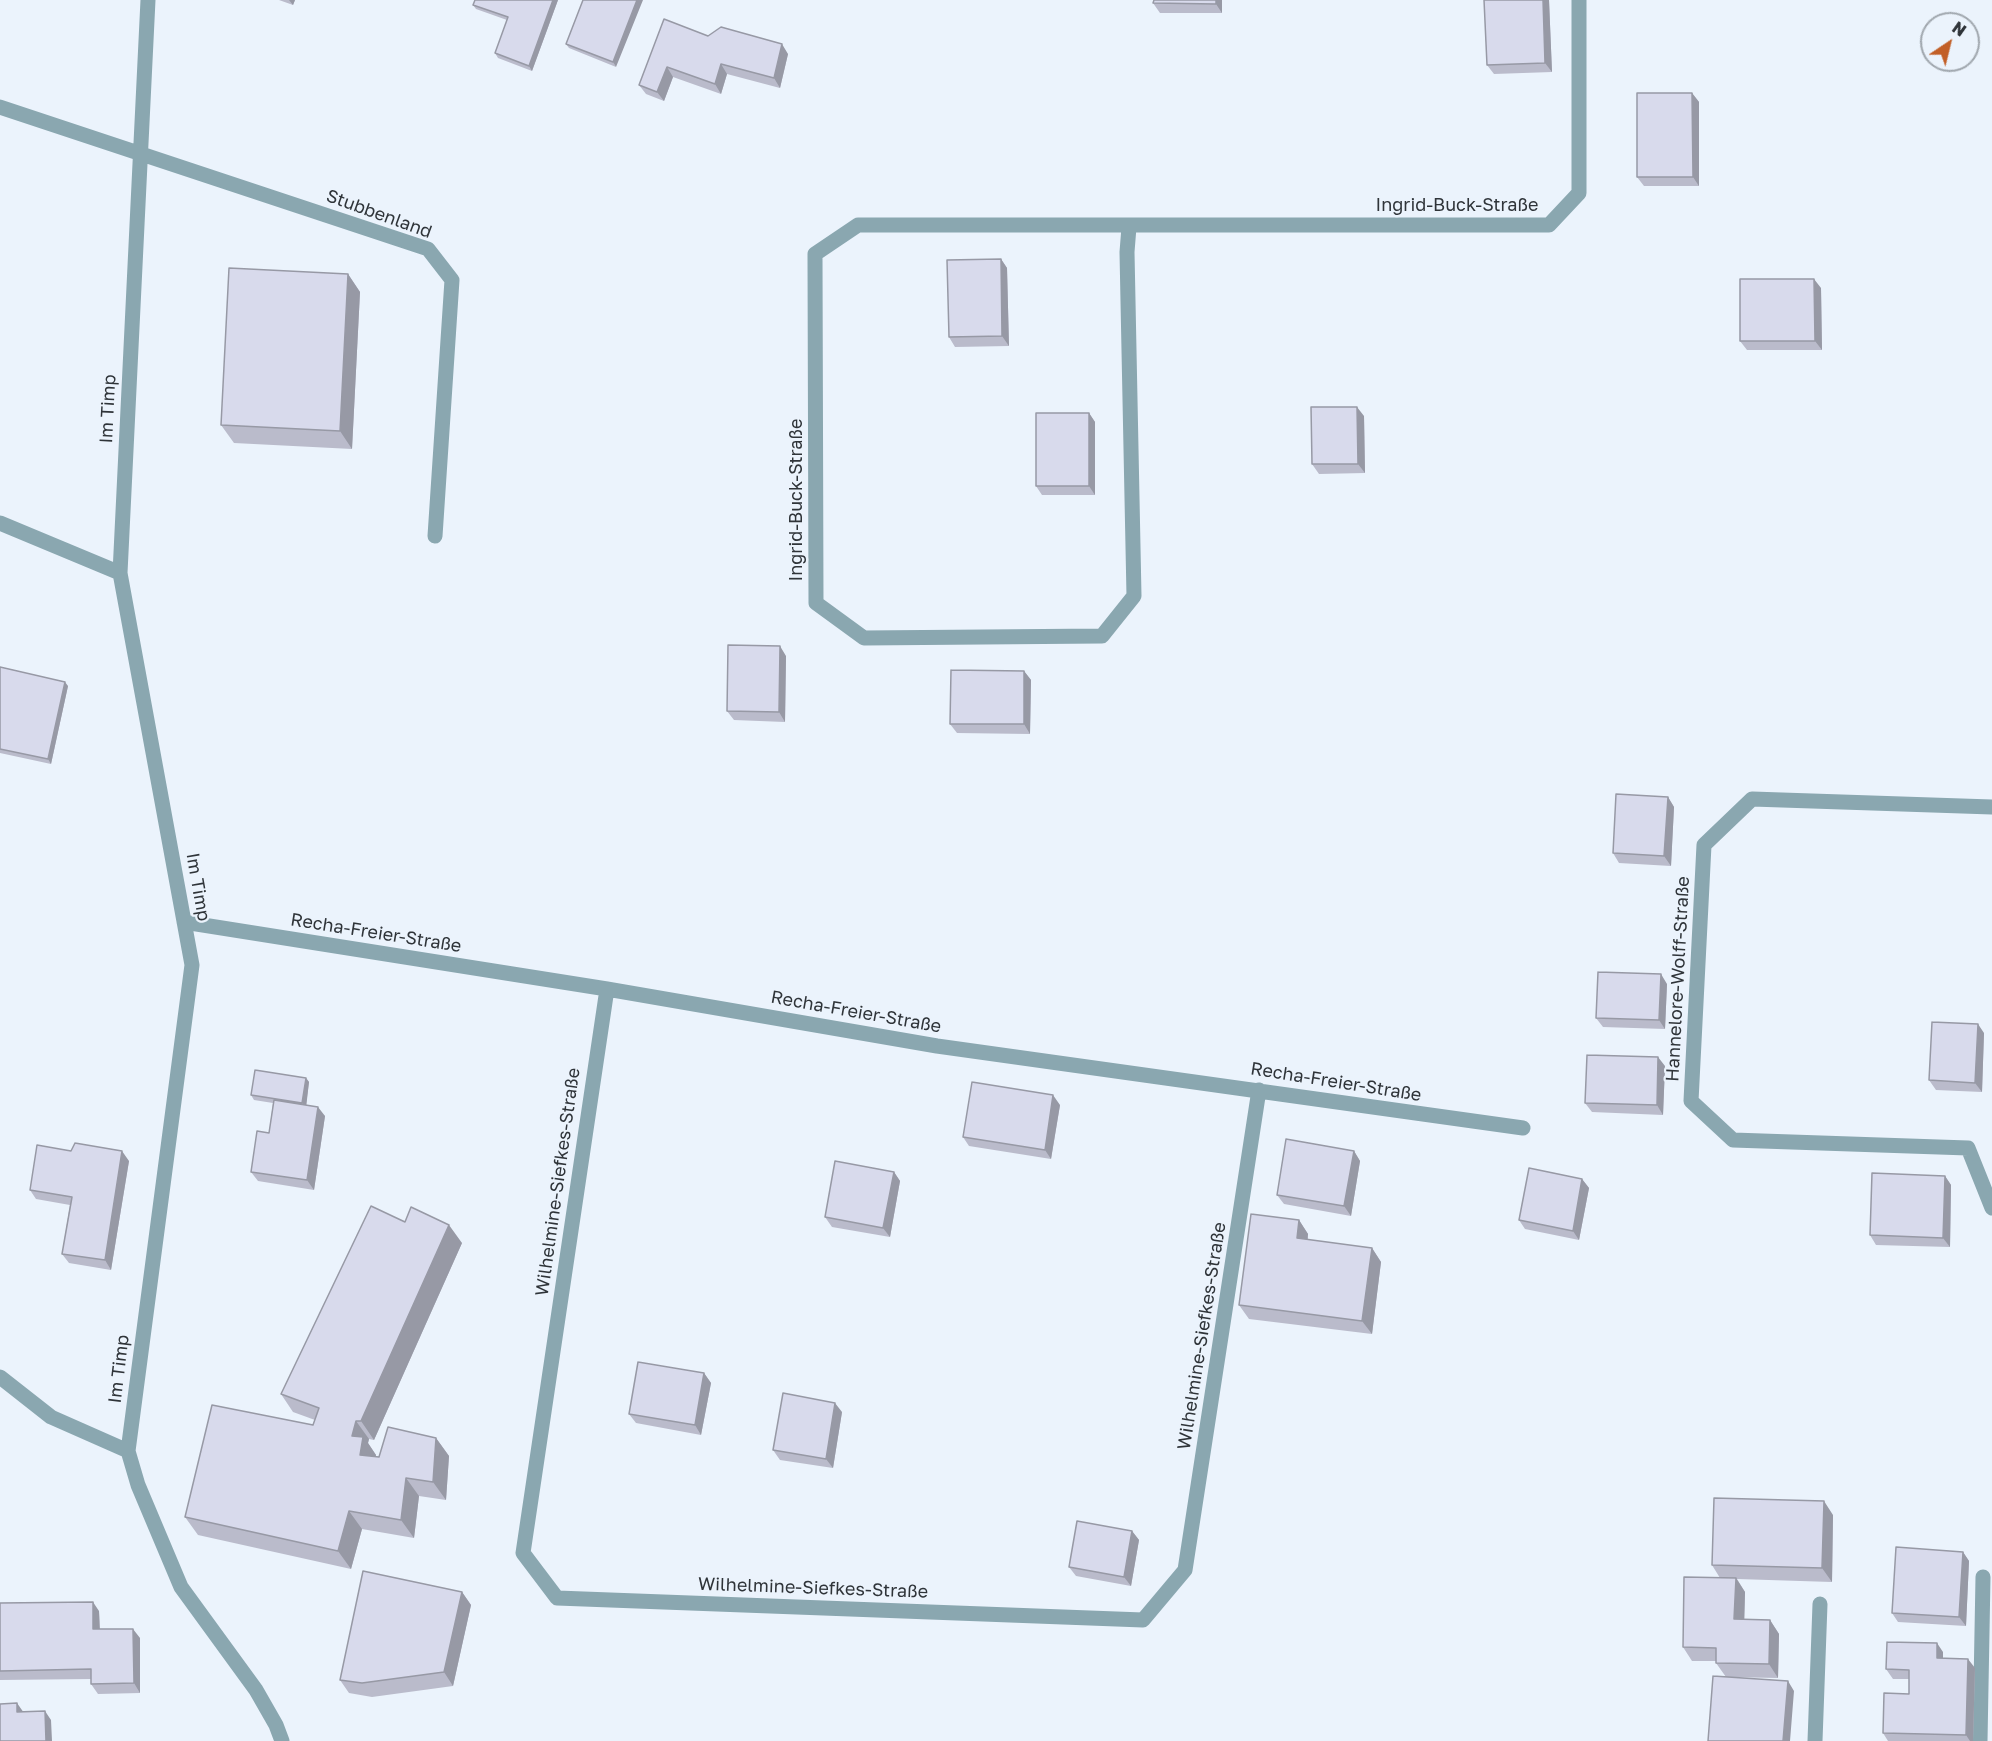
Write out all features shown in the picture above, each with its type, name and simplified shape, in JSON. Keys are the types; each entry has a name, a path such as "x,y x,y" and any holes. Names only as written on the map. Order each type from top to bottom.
{"street":[{"name":"Im Timp","path":"148,0 120,573 192,965 128,1451 138,1485 181,1587 256,1690 282,1741"},
{"name":"Ingrid-Buck-Straße","path":"1129,227 1127,252 1134,596 1102,636 864,638 816,603 815,254 858,225 1129,227 1258,224 1549,225 1579,193 1579,0"},
{"name":"Stubbenland","path":"0,107 428,249 452,280 435,536"},
{"path":"0,523 120,573"},
{"name":"Hannelore-Wolff-Straße","path":"1992,807 1752,799 1704,845 1691,1101 1733,1140 1968,1148 1992,1208"},
{"name":"Recha-Freier-Straße","path":"184,922 607,989 937,1046 1523,1128"},
{"name":"Wilhelmine-Siefkes-Straße","path":"607,989 523,1554 557,1598 1143,1620 1185,1570 1259,1090"},
{"path":"0,1377 51,1417 128,1451"},
{"path":"1980,1741 1983,1577"},
{"path":"1815,1741 1820,1604"}],"building":[{"path":"475,0 553,0 529,66 495,53 508,17 473,5"},
{"path":"583,0 637,0 613,62 566,44"},
{"path":"1154,0 1216,0 1216,4 1153,3"},
{"path":"1484,0 1543,0 1545,63 1487,65"},
{"path":"664,19 708,36 721,27 782,44 774,78 721,64 715,84 667,67 657,92 639,85"},
{"path":"1637,93 1692,93 1693,177 1637,177"},
{"path":"1001,259 1002,336 949,337 947,260"},
{"path":"229,268 348,274 340,431 221,425"},
{"path":"1740,279 1814,279 1815,341 1740,341"},
{"path":"1311,407 1357,407 1358,464 1312,464"},
{"path":"1036,413 1089,413 1089,486 1036,486"},
{"path":"728,645 780,646 779,712 727,711"},
{"path":"0,667 65,682 48,759 0,749"},
{"path":"951,670 1024,671 1024,724 950,724"},
{"path":"1616,794 1668,797 1664,856 1613,853"},
{"path":"1598,972 1661,974 1659,1020 1596,1018"},
{"path":"1932,1022 1978,1024 1975,1083 1929,1080"},
{"path":"1587,1055 1658,1057 1657,1105 1585,1103"},
{"path":"255,1070 306,1078 302,1103 251,1095"},
{"path":"972,1082 1053,1095 1045,1150 963,1137"},
{"path":"274,1100 318,1107 307,1180 251,1172 257,1131 269,1133"},
{"path":"1286,1139 1354,1151 1344,1206 1277,1195"},
{"path":"75,1143 122,1151 105,1260 62,1254 72,1197 30,1190 37,1145 71,1151"},
{"path":"835,1161 894,1172 883,1228 825,1217"},
{"path":"1529,1168 1582,1179 1573,1231 1519,1220"},
{"path":"1872,1173 1945,1176 1943,1238 1870,1235"},
{"path":"371,1206 405,1222 411,1207 449,1225 361,1421 356,1421 352,1436 363,1437 360,1455 379,1457 388,1427 436,1438 433,1482 406,1478 401,1520 349,1511 338,1551 185,1517 212,1405 313,1425 319,1408 281,1394"},
{"path":"1251,1214 1299,1220 1297,1238 1372,1248 1362,1321 1239,1305"},
{"path":"638,1362 704,1373 695,1425 629,1414"},
{"path":"783,1393 835,1403 826,1459 773,1450"},
{"path":"1714,1498 1824,1501 1822,1568 1712,1565"},
{"path":"1077,1521 1132,1531 1124,1577 1069,1567"},
{"path":"1896,1547 1963,1552 1959,1617 1892,1613"},
{"path":"363,1571 462,1592 444,1672 362,1683 340,1680"},
{"path":"1684,1577 1736,1578 1734,1619 1770,1620 1769,1664 1716,1663 1716,1648 1683,1647"},
{"path":"93,1602 93,1629 133,1629 134,1683 91,1684 91,1669 0,1671 0,1603"},
{"path":"1887,1642 1937,1643 1937,1658 1968,1659 1966,1735 1883,1733 1884,1693 1909,1694 1909,1670 1886,1669"},
{"path":"1713,1676 1788,1681 1783,1741 1708,1741"},
{"path":"17,1703 17,1712 45,1711 46,1741 0,1741 0,1704"}]}
